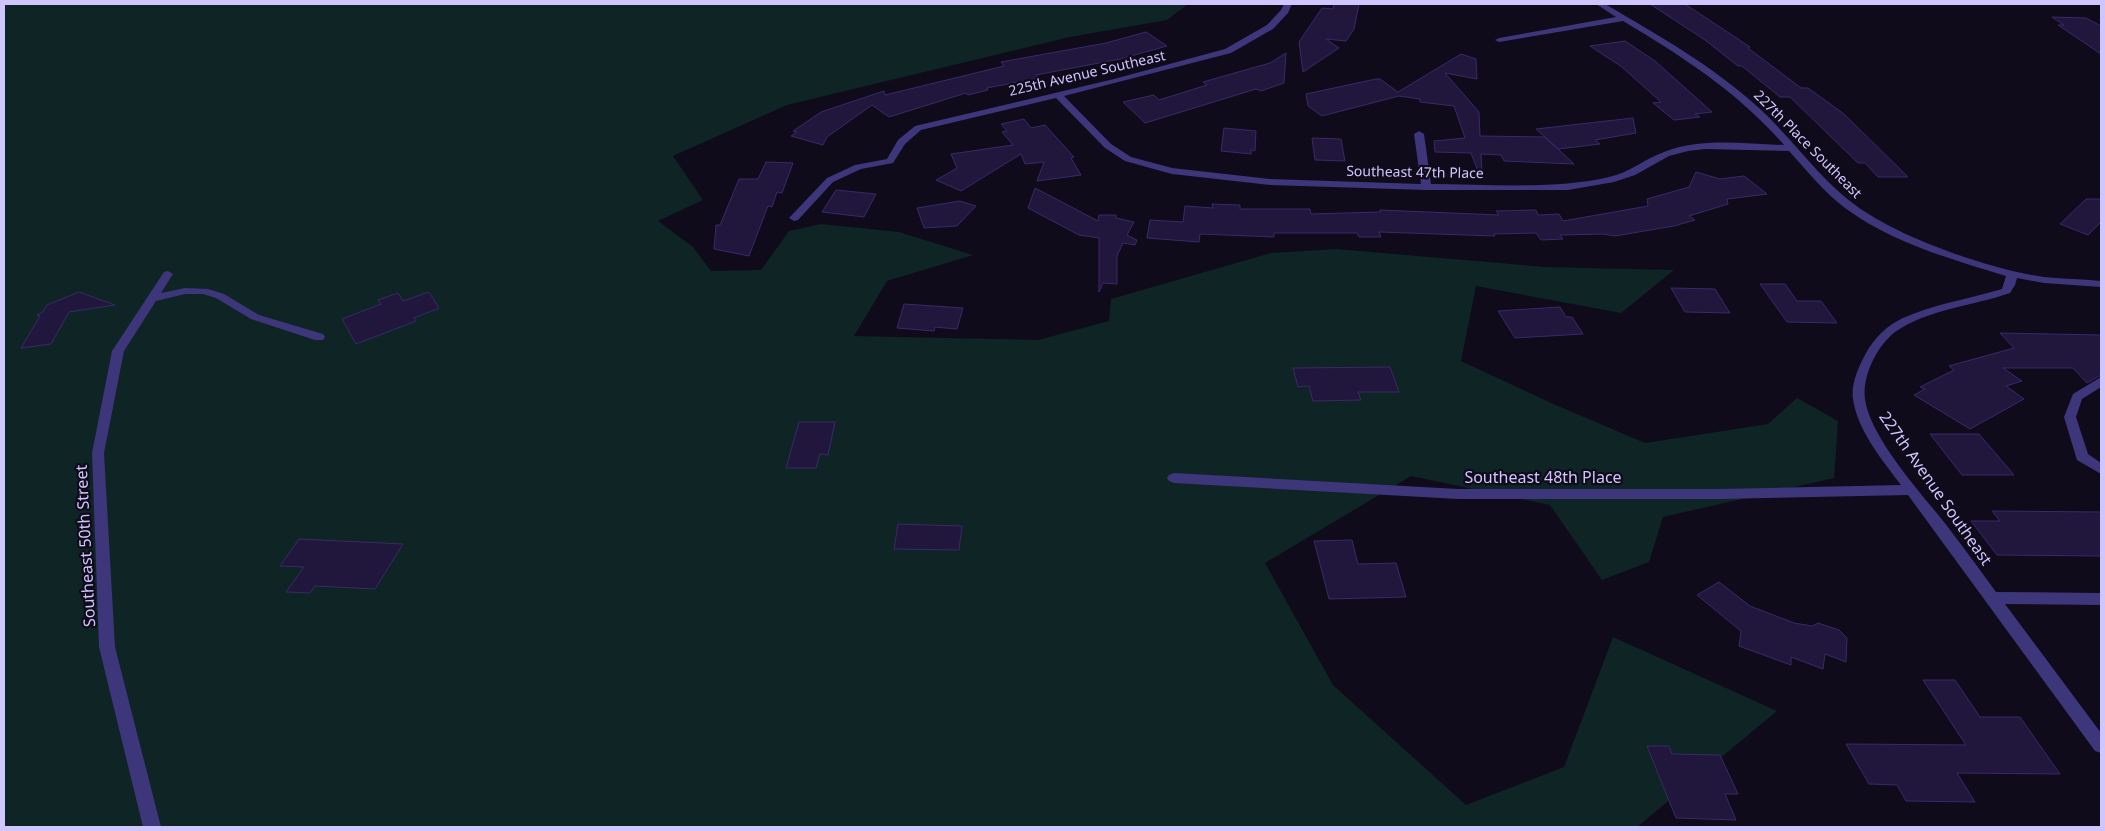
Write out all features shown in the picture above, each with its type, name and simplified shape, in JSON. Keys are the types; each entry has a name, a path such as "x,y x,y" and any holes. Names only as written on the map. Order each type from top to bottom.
{"street":[{"name":"225th Avenue Southeast","path":"794,218 830,180 858,167 890,161 901,142 918,128 1228,52 1270,27 1288,4"},
{"name":"227th Place Southeast","path":"1600,4 1673,46 1725,84 1757,111 1836,194 1863,216 1927,246 2012,274"},
{"path":"1499,40 1625,18"},
{"name":"Southeast 47th Place","path":"1057,94 1108,146 1128,159 1145,165 1172,170 1270,182 1544,188 1585,186 1632,173 1666,154 1687,148 1704,146 1793,148"},
{"path":"1419,134 1426,186"},
{"name":"Southeast 50th Street","path":"152,827 108,647 98,453 118,351 168,274"},
{"path":"2012,274 2044,280 2101,284"},
{"name":"227th Avenue Southeast","path":"2012,274 2006,291 1933,311 1907,322 1881,339 1870,357 1860,383 1859,398 1863,415 1912,490 2101,746"},
{"path":"153,298 184,291 204,290 220,296 255,317 320,337"},
{"path":"2101,381 2077,397 2070,417 2082,458 2101,469"},
{"name":"Southeast 48th Place","path":"1174,478 1458,494 1720,494 1912,490"},
{"path":"1992,598 2101,599"}],"green space":[{"path":"4,4 1188,4 1167,20 1070,37 787,105 673,156 703,200 658,221 693,247 711,271 761,270 789,231 821,224 899,232 973,255 887,281 854,336 1038,340 1109,321 1111,299 1271,253 1336,249 1545,267 1674,270 1621,313 1476,286 1461,361 1549,402 1645,443 1768,424 1797,398 1838,421 1834,478 1663,517 1649,562 1602,580 1550,505 1411,476 1265,563 1333,685 1466,805 1564,767 1613,637 1777,711 1637,827 4,827"}],"building":[{"path":"1334,4 1359,4 1354,29 1346,41 1326,39 1339,48 1303,72 1299,42 1322,8 1333,9"},
{"path":"1650,4 1685,4 1750,47 1748,48 1801,88 1808,88 1844,114 1908,177 1878,177 1865,163 1858,163 1790,97 1780,97 1742,66 1738,66 1705,40"},
{"path":"2052,17 2086,18 2101,26 2101,54 2058,25 2064,25"},
{"path":"1146,32 1167,46 1120,59 1036,75 1039,78 987,88 988,90 968,95 966,93 889,117 872,105 827,137 823,145 791,136 797,132 793,131 821,112 884,91 885,95 1004,66 1001,62 1106,43"},
{"path":"1625,41 1655,61 1712,112 1695,114 1700,117 1674,120 1653,103 1661,102 1622,67 1590,46"},
{"path":"1286,53 1284,83 1261,91 1256,89 1145,123 1123,102 1154,95 1159,100 1207,85 1203,82 1270,63"},
{"path":"1461,54 1476,59 1477,79 1445,73 1479,112 1480,136 1545,137 1574,164 1504,161 1501,155 1481,154 1482,171 1478,171 1471,153 1435,152 1434,141 1465,138 1454,106 1420,102 1420,99 1399,96 1322,116 1308,106 1306,94 1376,79 1380,79 1398,92"},
{"path":"1633,118 1636,133 1595,140 1600,144 1558,149 1536,129"},
{"path":"1024,119 1031,128 1045,125 1074,157 1071,158 1081,175 1037,181 1044,162 1025,164 1021,154 961,191 936,180 957,168 951,154 1013,145 1002,132 1007,131 1001,124"},
{"path":"1224,128 1256,131 1255,151 1251,150 1251,154 1221,151"},
{"path":"1312,138 1341,139 1345,161 1315,160"},
{"path":"766,162 793,163 782,193 777,192 772,207 768,206 749,256 714,249 716,225 720,225 739,179 758,179"},
{"path":"1696,172 1720,179 1744,176 1767,194 1727,199 1728,204 1689,216 1695,220 1674,226 1615,236 1603,234 1560,235 1563,239 1541,240 1536,233 1494,234 1495,236 1379,232 1381,237 1359,237 1357,233 1274,233 1274,237 1200,234 1199,242 1147,238 1150,220 1183,222 1185,206 1213,208 1212,204 1240,205 1240,209 1310,209 1311,214 1380,212 1380,210 1499,215 1496,211 1536,210 1538,215 1559,214 1563,221 1648,206 1647,199 1689,187"},
{"path":"1035,188 1098,221 1099,215 1116,215 1116,218 1134,222 1127,235 1137,240 1135,245 1123,243 1117,256 1117,284 1103,283 1099,292 1099,238 1079,235 1028,208"},
{"path":"836,190 876,194 864,217 822,212"},
{"path":"2086,199 2101,199 2101,222 2088,235 2060,224"},
{"path":"960,201 976,206 957,226 924,228 917,208"},
{"path":"1760,284 1785,284 1797,301 1821,301 1837,323 1787,322"},
{"path":"1671,288 1715,289 1730,313 1685,312"},
{"path":"79,292 115,305 69,312 51,344 21,348 40,316 37,315 43,312 47,305"},
{"path":"429,292 439,308 414,318 416,321 356,344 342,319 381,304 378,300 398,293 403,301"},
{"path":"904,304 963,308 957,329 935,327 934,331 897,328"},
{"path":"1560,307 1566,317 1572,317 1583,334 1515,338 1498,311"},
{"path":"2000,333 2101,335 2101,375 2087,383 2073,368 2003,368 2022,381 2006,386 2024,399 1970,429 1914,395 1925,389 1920,387 1954,370 1949,366 2014,348"},
{"path":"1390,367 1399,392 1358,392 1361,400 1313,401 1309,386 1298,387 1293,368"},
{"path":"799,422 835,422 828,455 820,454 816,468 786,468"},
{"path":"1930,434 1979,434 2014,475 1962,475"},
{"path":"1992,511 2101,512 2101,556 1997,555 1971,521 2000,521"},
{"path":"898,524 962,526 959,550 894,549"},
{"path":"299,539 403,544 375,589 315,586 310,593 286,592 304,567 280,566"},
{"path":"1352,540 1358,564 1396,563 1406,597 1329,599 1314,541"},
{"path":"1719,582 1750,606 1794,623 1812,626 1818,623 1839,630 1847,638 1846,662 1825,654 1823,669 1791,657 1791,665 1739,646 1741,631 1697,595"},
{"path":"1923,680 1955,680 1980,717 2020,717 2060,774 1957,773 1975,802 1906,801 1897,785 1869,784 1846,744 1966,745"},
{"path":"1647,746 1669,746 1672,754 1720,755 1738,794 1725,794 1736,820 1676,818"}]}
